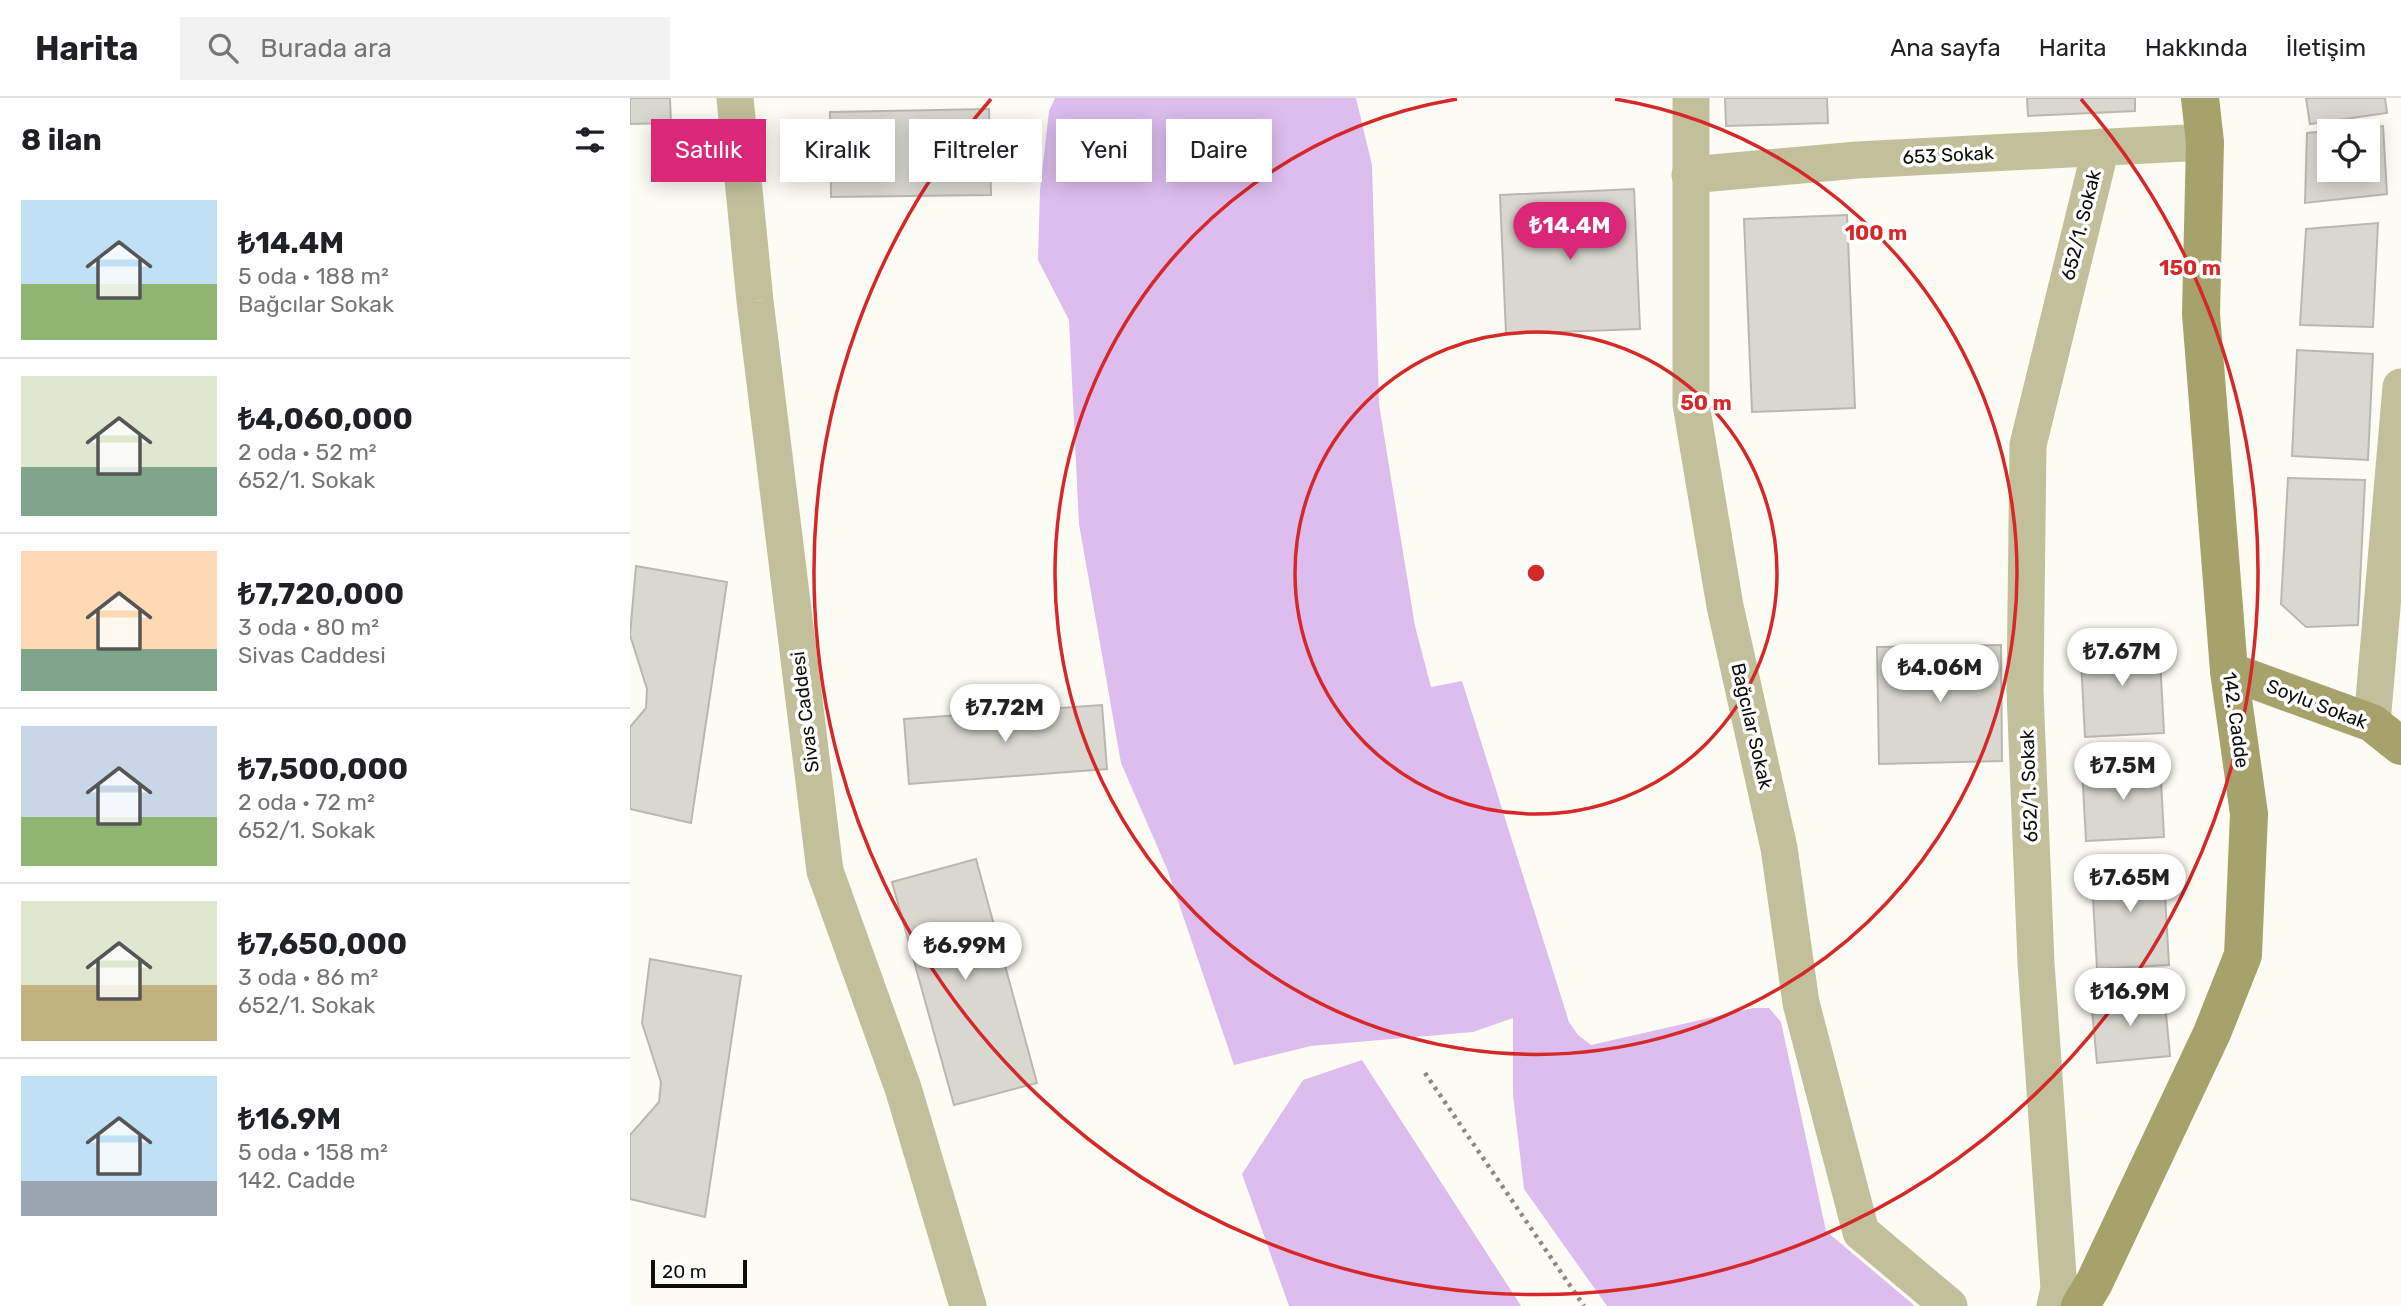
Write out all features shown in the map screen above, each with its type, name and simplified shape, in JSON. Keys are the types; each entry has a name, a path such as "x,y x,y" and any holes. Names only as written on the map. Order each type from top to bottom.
{"street":[{"name":"Sivas Caddesi","path":"735,98 755,301 825,872 903,1088 968,1306"},
{"name":"Bağcılar Sokak","path":"1691,98 1691,404 1725,606 1779,848 1801,1003 1861,1232 1949,1306"},
{"name":"142. Cadde","path":"2080,1306 2094,1283 2212,1033 2243,955 2249,814 2229,671 2201,314 2205,142 2200,98"},
{"name":"653 Sokak","path":"1690,175 1857,160 2205,142"},
{"name":"652/1. Sokak","path":"2055,1306 2059,1289 2036,963 2025,691 2028,445 2101,147"},
{"path":"2387,735 2401,387"},
{"name":"Soylu Sokak","path":"2229,671 2387,735"}],"path":[{"path":"1425,1073 1584,1306"}],"shaded area":[{"path":"1055,98 1356,98 1372,165 1379,404 1415,626 1431,687 1462,681 1569,1022 1578,1035 1591,1045 1753,1008 1769,1008 1781,1022 1826,1231 1915,1306 1607,1306 1524,1189 1513,1095 1513,1018 1473,1032 1311,1046 1234,1065 1167,869 1121,763 1079,524 1069,320 1038,260 1040,190 1049,111"},
{"path":"1362,1060 1521,1306 1289,1306 1242,1174 1303,1080"}],"building":[{"path":"630,98 670,98 671,119 651,119 651,123 630,124"},
{"path":"1725,98 1827,98 1828,123 1726,126"},
{"path":"2027,98 2135,98 2135,111 2028,116"},
{"path":"2306,98 2385,98 2387,113 2345,119 2317,119 2317,123 2310,124"},
{"path":"989,109 989,119 909,119 909,182 991,182 991,195 831,197 831,182 895,182 895,119 830,119 830,112"},
{"path":"2380,126 2383,126 2387,194 2305,203 2307,133 2317,132 2317,182 2380,182"},
{"path":"1634,189 1640,329 1506,334 1500,195"},
{"path":"1847,215 1855,408 1752,412 1744,219"},
{"path":"2378,223 2373,327 2300,325 2306,229"},
{"path":"2297,350 2373,354 2368,460 2292,456"},
{"path":"2288,478 2365,480 2358,625 2306,627 2281,604"},
{"path":"636,566 727,582 691,823 630,809 630,727 646,708 647,689 630,635"},
{"path":"2159,639 2164,733 2085,737 2080,642"},
{"path":"2001,645 2002,761 1879,764 1877,647"},
{"path":"1102,705 1107,769 909,784 904,719"},
{"path":"2160,762 2164,837 2086,841 2082,767"},
{"path":"976,859 1037,1083 954,1105 892,882"},
{"path":"2163,859 2169,965 2097,969 2091,863"},
{"path":"650,959 741,976 705,1217 630,1199 630,1135 659,1102 661,1082 642,1023"},
{"path":"2164,992 2170,1056 2097,1063 2091,999"}]}
